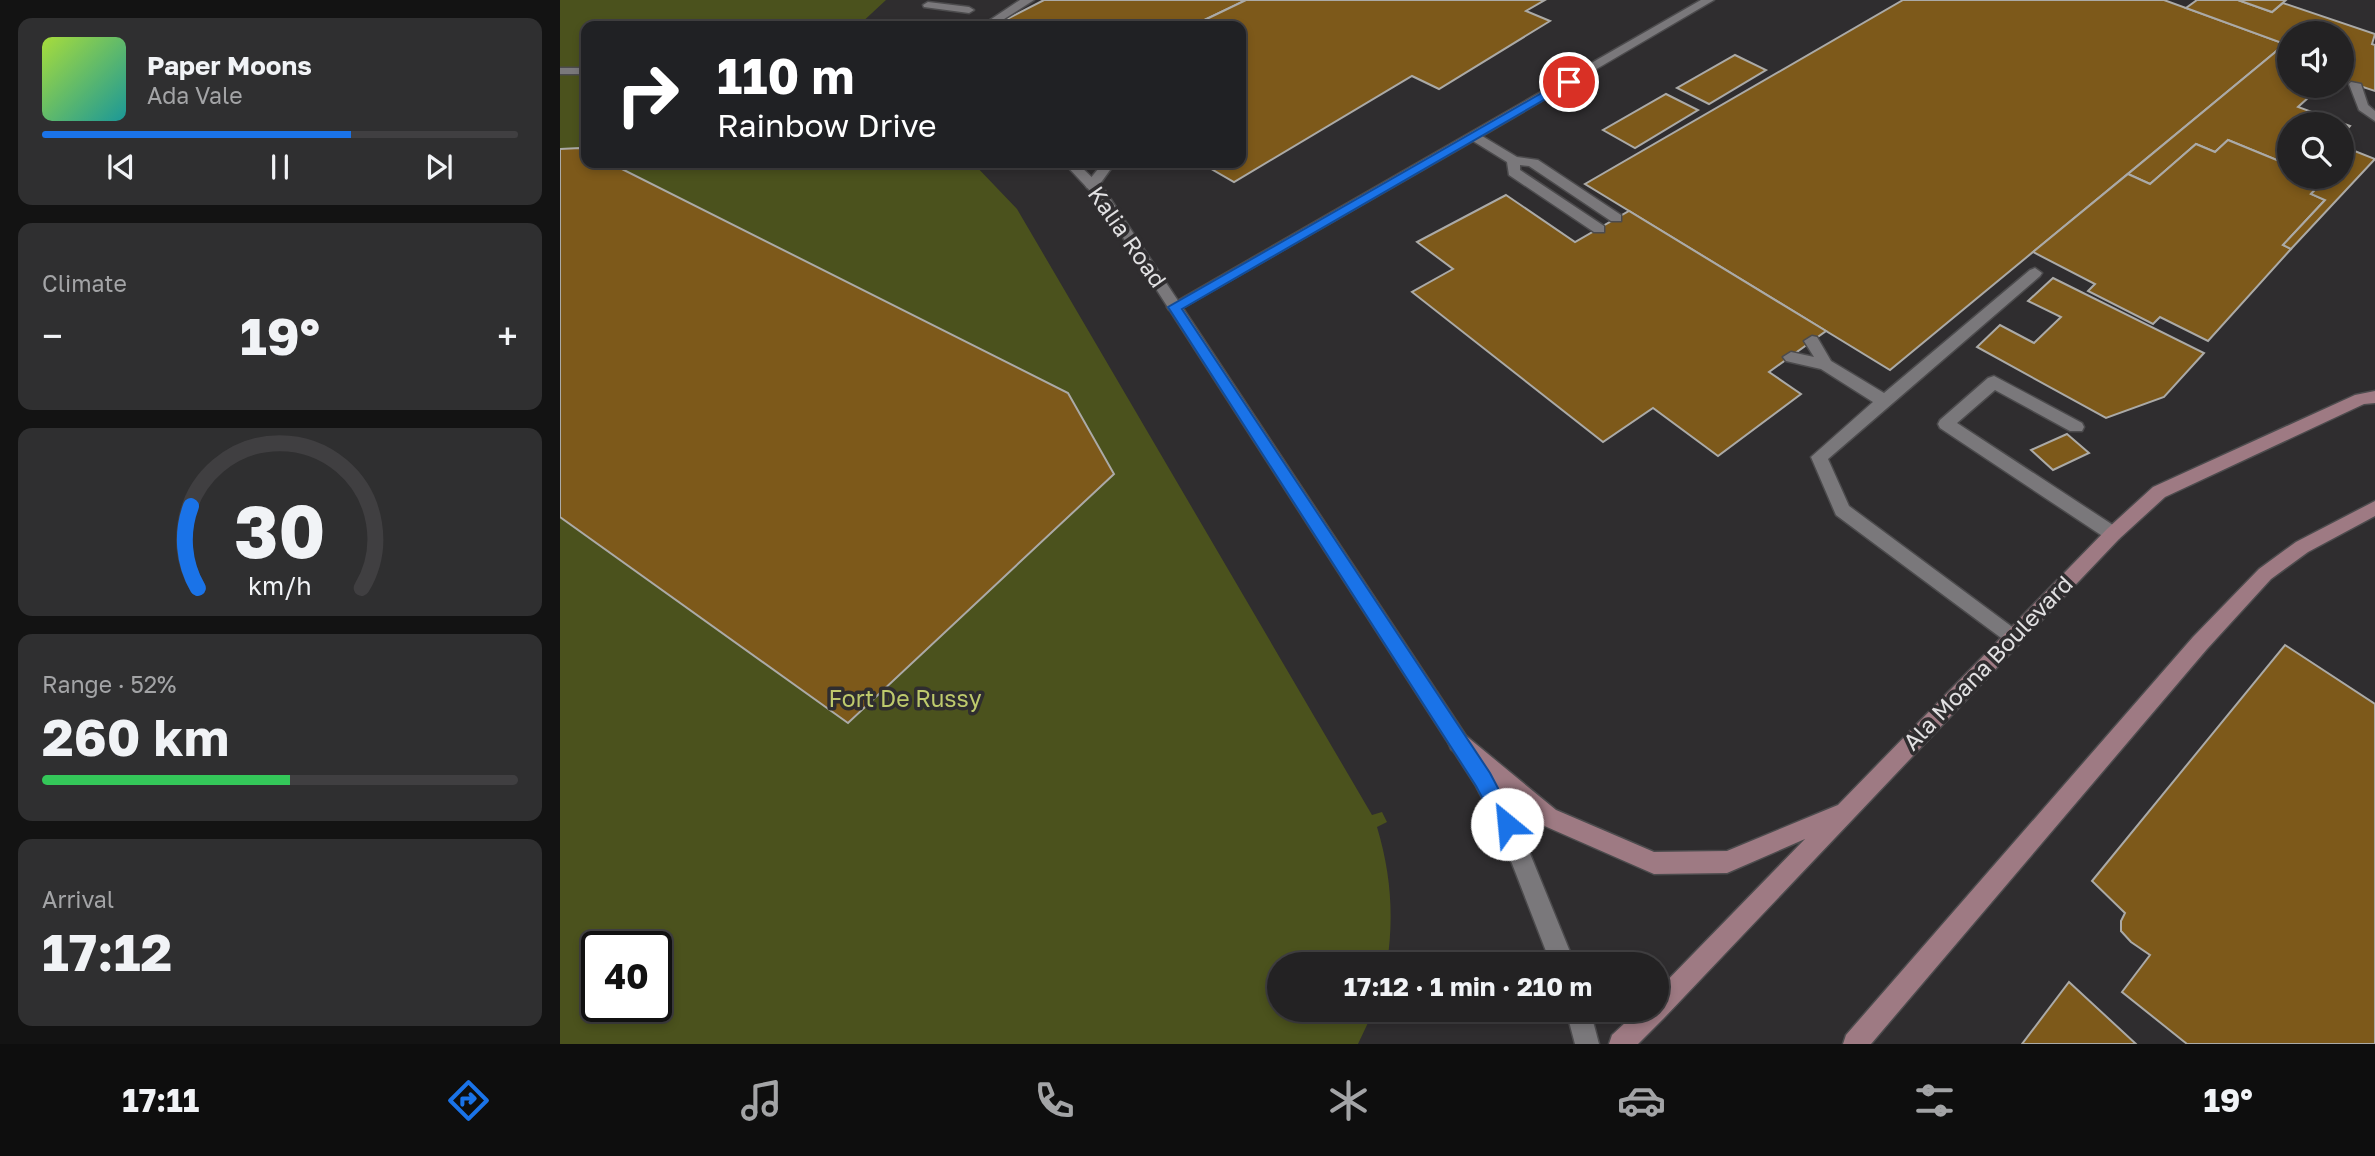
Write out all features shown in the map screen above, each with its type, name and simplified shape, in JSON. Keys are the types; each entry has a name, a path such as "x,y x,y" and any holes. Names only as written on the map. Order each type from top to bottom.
{"main road":[{"name":"Ala Moana Boulevard","path":"1669,996 2113,534 2159,492 2361,399 2375,397"},
{"path":"1855,1044 2200,643 2265,574 2302,547 2373,511"},
{"path":"1458,742 1548,817 1654,863 1727,862 1843,813"},
{"name":"Ala Moana Boulevard","path":"1621,1044 1644,1022"}],"street":[{"path":"993,21 1029,0"},
{"path":"1174,307 1709,0"},
{"path":"928,5 967,7"},
{"path":"560,71 581,71"},
{"path":"2355,84 2363,107 2375,117"},
{"path":"1474,136 1513,160 1533,163 1616,218"},
{"path":"1513,160 1514,172 1599,229"},
{"name":"Kalia Road","path":"1075,168 1092,185 1119,221 1483,779 1507,824 1558,952"},
{"path":"1092,185 1105,168"},
{"path":"2012,638 1842,510 1819,457 2035,273"},
{"path":"1812,341 1826,365"},
{"path":"1791,357 1826,365 1884,401"},
{"path":"2076,427 1994,382 1946,424 2113,534"},
{"path":"1581,1022 1587,1044"}],"green space":[{"name":"Fort De Russy","path":"560,0 886,0 863,21 581,21 581,168 978,168 1017,209 1372,815 1382,812 1387,822 1377,827 1390,895 1388,952 1267,952 1267,1022 1368,1022 1358,1044 560,1044"}],"building":[{"path":"1044,0 1246,0 1202,21 1003,21"},
{"path":"1246,0 1545,0 1526,11 1550,21 1439,89 1412,76 1234,182 1210,168 1246,168 1246,21 1202,21"},
{"path":"1903,0 2164,0 2277,41 2277,51 1890,370 1585,184"},
{"path":"2197,0 2238,0 2272,12 2283,3 2336,21 2277,21 2277,41 2186,8"},
{"path":"2238,0 2286,0 2272,12"},
{"path":"2354,27 2375,34 2372,44 2375,45 2375,91 2354,84"},
{"path":"2277,51 2277,98 2308,98 2298,107 2312,112 2277,112 2277,160 2228,140 2215,152 2196,144 2150,184 2128,174"},
{"path":"1735,55 1766,70 1709,104 1677,88"},
{"path":"1666,94 1698,110 1635,148 1603,130"},
{"path":"2228,140 2277,160 2277,189 2316,189 2311,194 2325,200 2283,245 2291,249 2208,341 2160,317 2153,324 2088,291 2095,284 2033,252 2128,174 2150,184 2196,144 2215,152"},
{"path":"580,148 581,168 620,168 1068,393 1114,474 848,723 560,517 560,149"},
{"path":"2354,151 2375,159 2354,182"},
{"path":"2316,189 2347,189 2291,249 2283,245 2325,200 2311,194"},
{"path":"1506,195 1575,242 1629,211 1826,331 1769,372 1801,394 1718,456 1653,408 1603,442 1412,292 1453,269 1417,242"},
{"path":"2053,278 2204,353 2164,397 2106,418 1977,347 2000,325 2034,343 2061,317 2028,301"},
{"path":"2067,434 2089,453 2053,470 2031,450"},
{"path":"2285,645 2375,704 2375,1044 2187,1044 2122,992 2150,955 2121,931 2121,921 2125,913 2092,881"},
{"path":"2069,982 2136,1044 2022,1044"}],"route":[{"path":"1507,824 1483,779 1174,307 1569,82"}]}
